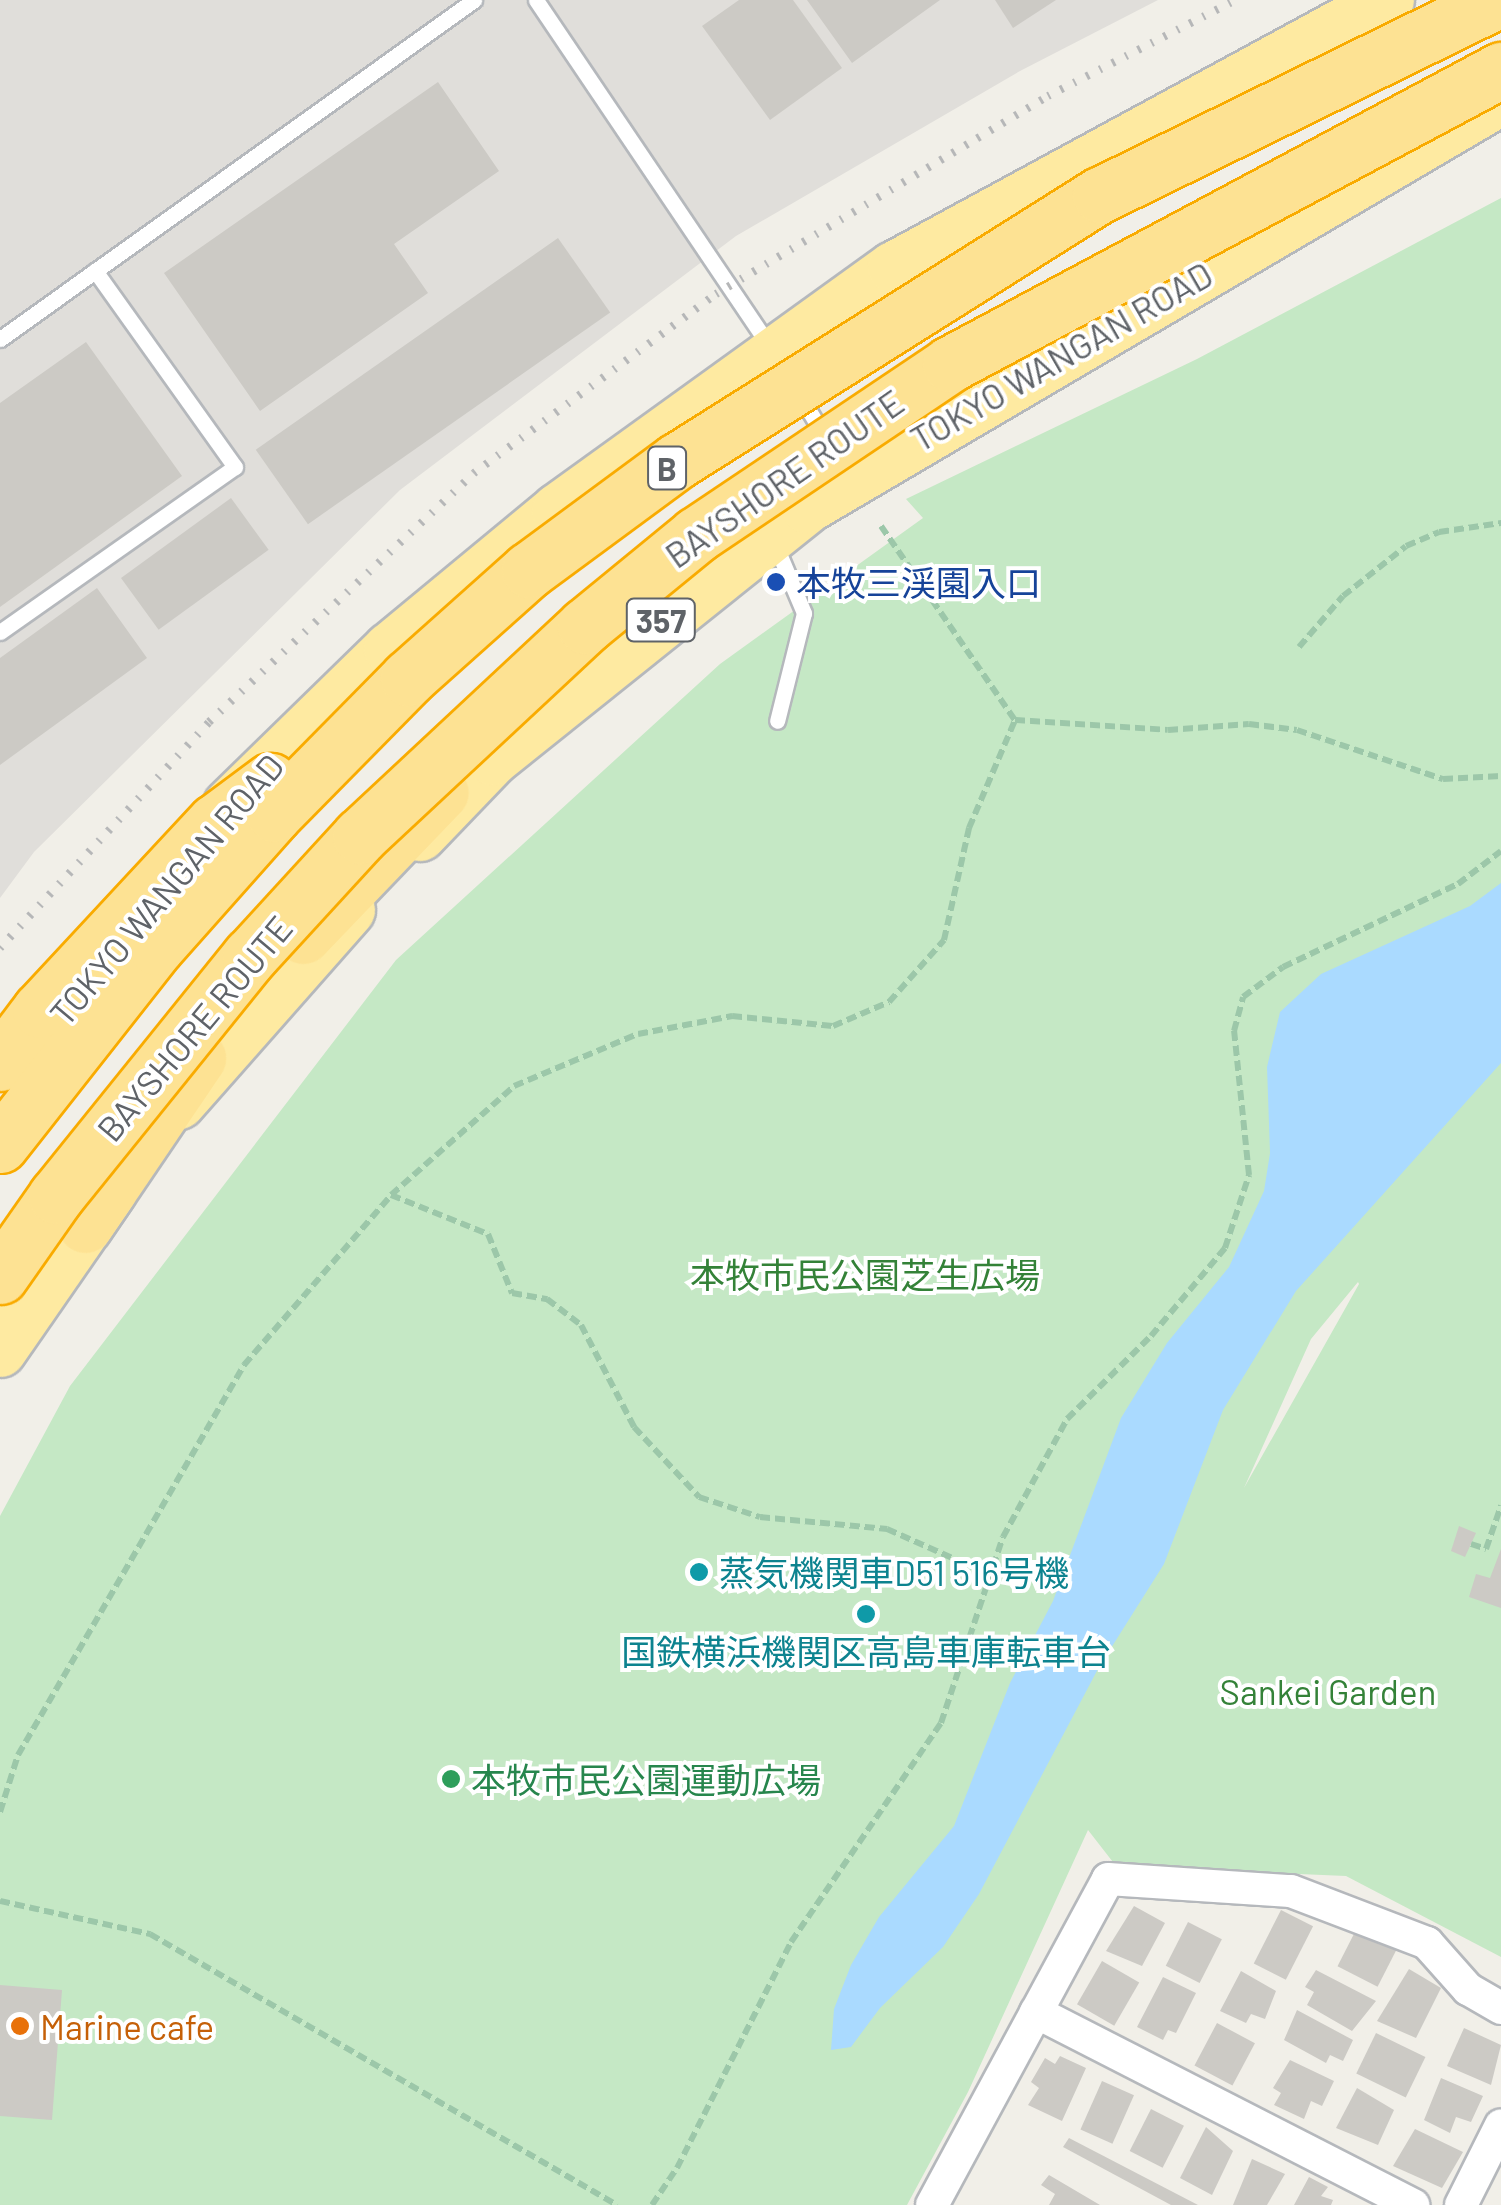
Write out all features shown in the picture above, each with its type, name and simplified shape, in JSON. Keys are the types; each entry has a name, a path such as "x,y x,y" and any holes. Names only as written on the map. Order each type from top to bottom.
{"highway":[{"name":"TOKYO WANGAN ROAD","path":"0,1092 249,782 390,649 558,510 894,268 1388,0"},
{"name":"BAYSHORE ROUTE","path":"0,1146 156,947 408,678 529,570 662,472 904,313 1100,195 1498,0"},
{"name":"BAYSHORE ROUTE","path":"0,1276 56,1196 250,956 360,836 585,626 816,450 950,364 1254,196 1501,70"},
{"name":"TOKYO WANGAN ROAD","path":"0,1350 85,1225 293,968 493,758 771,536 846,466 1501,99"},
{"name":"B","path":"85,1225 173,1089 269,972 498,732 638,608 744,527 967,378 1167,266 1254,196"},
{"path":"0,1062 40,1010 216,822 408,678"}],"street":[{"path":"932,2205 1108,1878 1292,1890 1427,1943 1468,1989 1501,2008"},
{"path":"1036,2012 1413,2205"},
{"path":"1461,2205 1501,2125"}],"lane":[{"path":"0,339 474,0"},
{"path":"536,0 846,466"},
{"path":"0,632 236,468 95,272"},
{"path":"771,536 804,613 778,722"}],"path":[{"path":"1299,647 1343,596 1406,546 1440,532 1501,523"},
{"path":"881,526 1015,720"},
{"path":"1015,720 1168,730 1249,724 1297,730 1444,779 1501,776"},
{"path":"0,1812 18,1755 244,1365 391,1195 514,1086 638,1034 732,1016 833,1026 889,1002 944,940 969,828 1015,720"},
{"path":"652,2205 678,2168 791,1942 941,1724 991,1574 1023,1496 1067,1420 1208,1271 1236,1224 1249,1174 1234,1031 1243,997 1282,967 1458,884 1501,851"},
{"path":"391,1195 488,1234 512,1293 547,1299 581,1324 634,1427 699,1497 760,1517 887,1529 991,1574"},
{"path":"1471,1544 1486,1549 1501,1506"},
{"path":"0,1901 150,1934 617,2205"}],"shaded area":[{"path":"0,0 1158,0 1020,71 736,236 400,490 34,852 0,898"}],"green space":[{"path":"1501,198 1501,1957 1346,1876 1116,1866 1088,1830 968,2092 907,2205 0,2205 0,1516 70,1386 396,960 720,664 923,518 906,499 1197,359","holes":["1359,1284 1244,1488 1311,1339"]}],"water":[{"path":"1501,883 1501,1063 1296,1291 1223,1410 1164,1564 1099,1667 979,1894 943,1947 880,2008 851,2047 831,2050 834,2009 851,1965 879,1917 954,1826 1010,1683 1053,1601 1121,1418 1167,1343 1229,1267 1264,1191 1270,1153 1267,1067 1280,1012 1321,974 1470,906"}],"building":[{"path":"739,0 793,0 842,68 770,120 702,26"},
{"path":"807,0 940,0 852,63"},
{"path":"995,0 1056,0 1013,28"},
{"path":"438,82 499,171 394,244 428,293 260,411 164,273"},
{"path":"558,238 610,313 308,524 256,450"},
{"path":"86,342 182,476 0,607 0,403"},
{"path":"231,498 269,550 159,630 121,578"},
{"path":"97,588 147,658 0,765 0,658"},
{"path":"1459,1526 1476,1533 1465,1557 1451,1551"},
{"path":"1501,1549 1501,1608 1469,1597 1476,1574 1490,1578"},
{"path":"1134,1906 1165,1923 1142,1966 1106,1951"},
{"path":"1281,1910 1313,1926 1286,1980 1254,1963"},
{"path":"1188,1922 1222,1939 1200,1983 1166,1966"},
{"path":"1357,1928 1397,1948 1378,1987 1337,1966"},
{"path":"1102,1961 1139,1982 1114,2026 1077,2004"},
{"path":"1409,1969 1441,1988 1416,2038 1377,2021"},
{"path":"1316,1970 1376,2001 1352,2031 1307,2005 1314,1992 1305,1987"},
{"path":"1241,1971 1276,1991 1265,2019 1251,2014 1246,2023 1220,2011"},
{"path":"1163,1977 1196,1993 1176,2033 1168,2030 1163,2040 1137,2027"},
{"path":"0,1985 62,1990 52,2120 0,2116"},
{"path":"1297,2010 1353,2040 1343,2061 1330,2055 1326,2063 1284,2040"},
{"path":"1217,2023 1255,2043 1232,2086 1194,2065"},
{"path":"1464,2028 1501,2045 1491,2085 1447,2066"},
{"path":"1376,2033 1425,2057 1406,2098 1356,2073"},
{"path":"1060,2056 1086,2068 1062,2121 1028,2105 1039,2088 1031,2082 1045,2058 1055,2064"},
{"path":"1290,2060 1334,2081 1322,2106 1311,2101 1304,2119 1274,2105 1281,2093 1273,2088"},
{"path":"1441,2078 1483,2096 1471,2122 1456,2117 1450,2133 1424,2120"},
{"path":"1102,2081 1134,2095 1112,2144 1080,2129"},
{"path":"1357,2088 1394,2110 1378,2145 1336,2128"},
{"path":"1151,2109 1184,2126 1163,2168 1130,2151"},
{"path":"1206,2127 1233,2151 1212,2195 1180,2178"},
{"path":"1415,2129 1463,2152 1442,2188 1393,2166"},
{"path":"1069,2138 1198,2205 1171,2205 1063,2147"},
{"path":"1252,2159 1285,2174 1267,2205 1233,2205"},
{"path":"1049,2175 1100,2205 1049,2205 1055,2194 1041,2185"},
{"path":"1309,2177 1328,2187 1321,2196 1333,2200 1331,2205 1294,2205"}],"railway":[{"path":"0,948 209,722 474,473 716,294 1048,96 1236,0"}],"place":[{"name":"本牧三渓園入口","path":"776,582"},
{"name":"蒸気機関車D51 516号機","path":"699,1572"},
{"name":"国鉄横浜機関区高島車庫転車台","path":"866,1614"},
{"name":"本牧市民公園運動広場","path":"451,1779"},
{"name":"Marine cafe","path":"20,2026"}],"park label":[{"name":"本牧市民公園芝生広場","path":"865,1274"},
{"name":"Sankei Garden","path":"1328,1691"}]}
